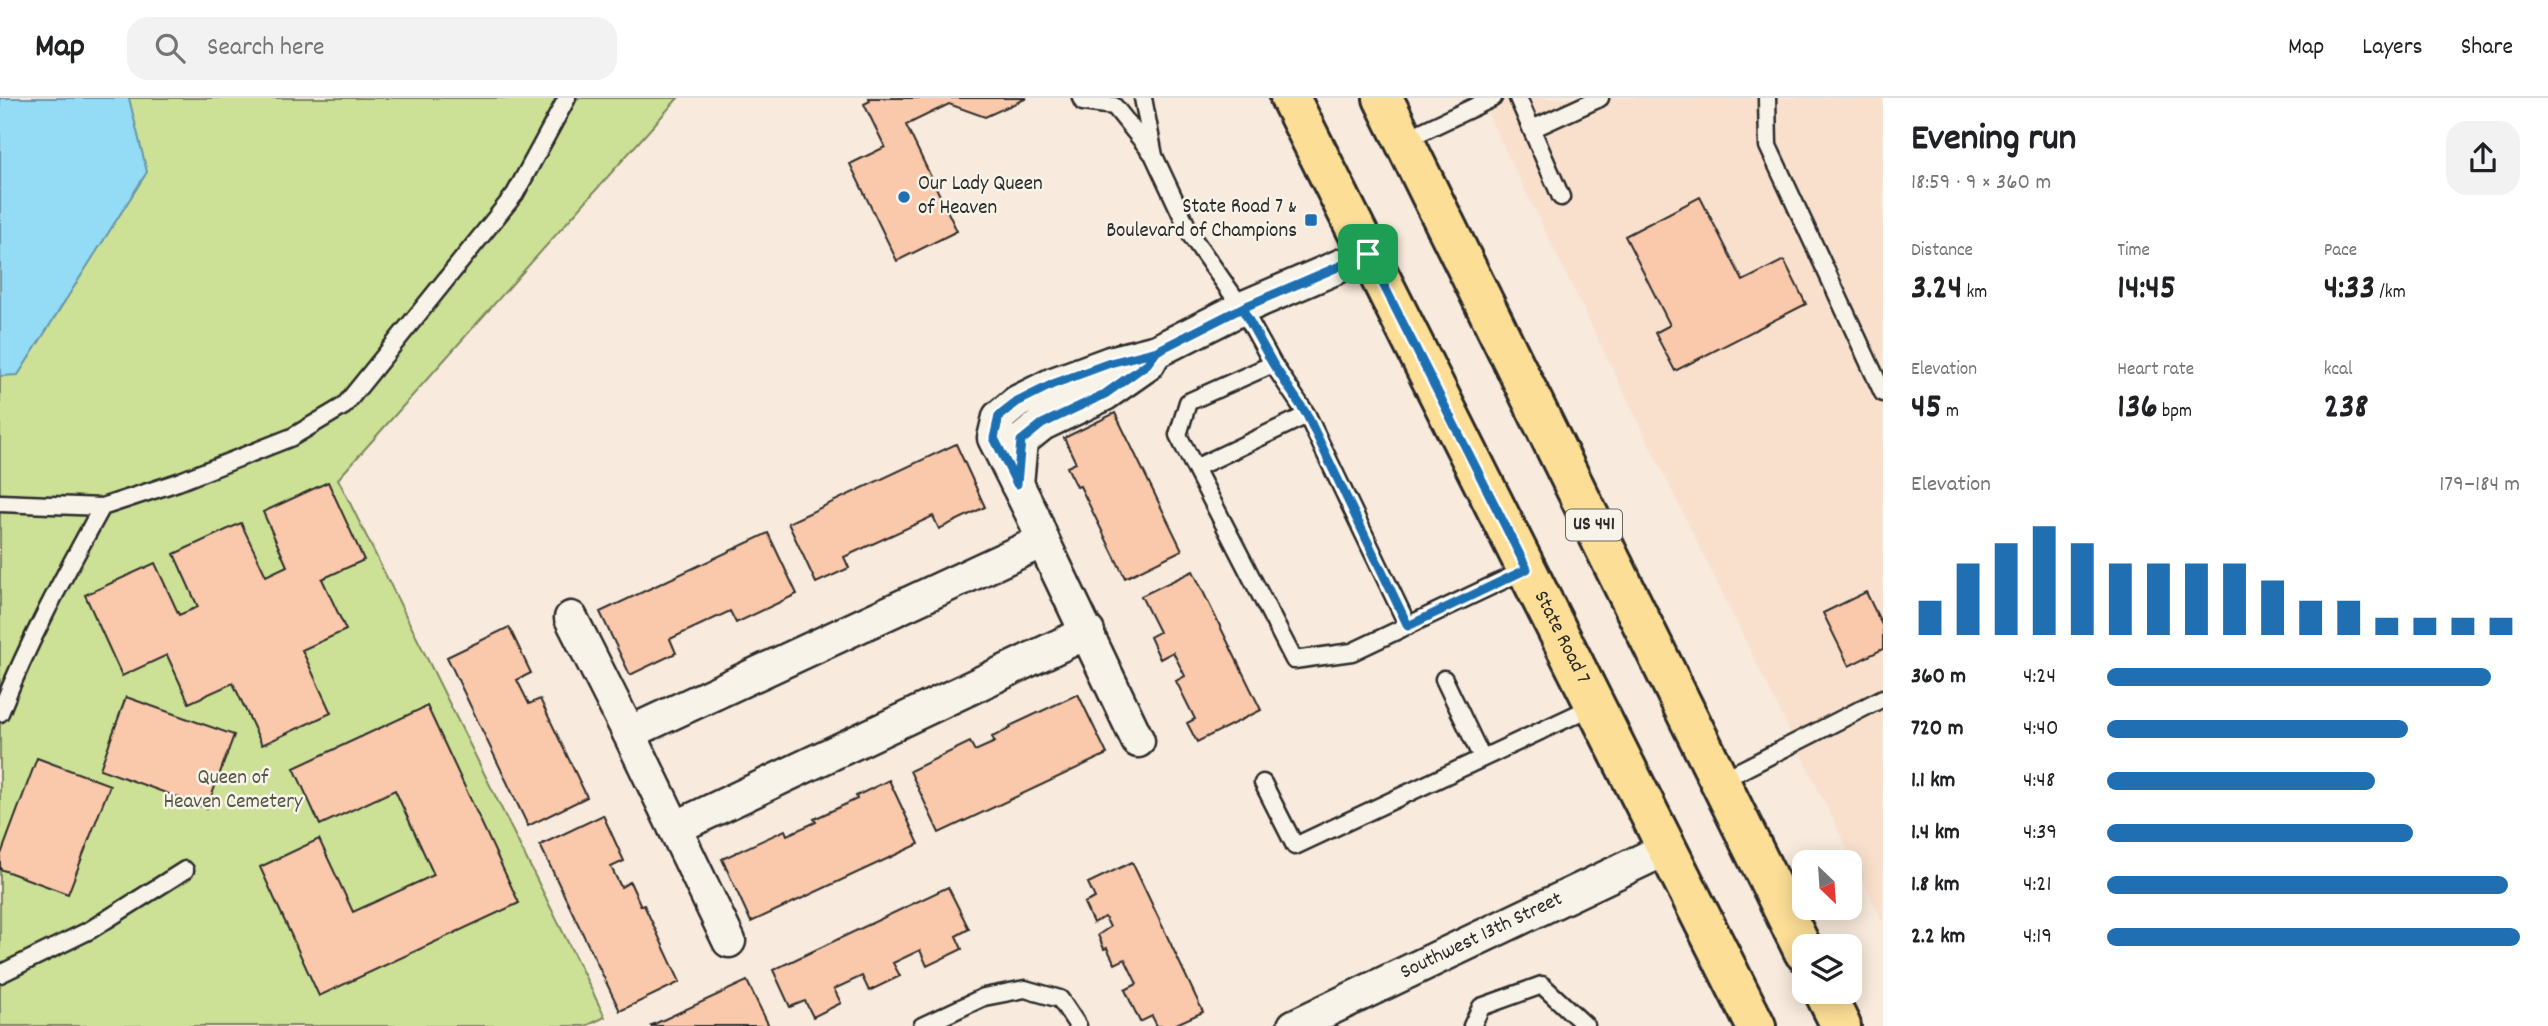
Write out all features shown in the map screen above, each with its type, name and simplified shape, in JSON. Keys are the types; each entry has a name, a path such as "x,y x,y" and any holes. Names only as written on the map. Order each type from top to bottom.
{"main road":[{"name":"State Road 7","path":"1290,98 1756,1026"},
{"name":"US 441","path":"1383,98 1795,934"},
{"path":"1830,1004 1841,1026"}],"street":[{"path":"1138,741 994,438 999,416 1017,402 1053,384 1110,363 1157,351 1242,308 1368,254"},
{"path":"629,733 1042,541"},
{"path":"570,618 629,733 729,941"},
{"path":"675,828 1088,632"},
{"name":"Southwest 13th Street","path":"1294,1026 1668,848"}],"lane":[{"path":"0,503 102,507 178,482 292,437 344,406 515,194 567,98"},
{"path":"1082,98 1083,102 1114,106 1154,156 1192,237 1242,308 1273,364 1307,415 1408,626"},
{"path":"1143,98 1154,156"},
{"path":"1404,140 1493,98"},
{"path":"1518,98 1561,197"},
{"path":"1532,129 1600,98"},
{"path":"1767,98 1768,146 1883,393"},
{"path":"1273,364 1188,402 1178,435 1294,660 1352,652 1527,569"},
{"path":"1195,468 1307,415"},
{"path":"0,713 14,677 53,596 102,507"},
{"path":"1444,679 1482,758"},
{"path":"1720,781 1883,698"},
{"path":"1263,783 1295,846 1596,705"},
{"path":"0,974 90,930 185,870"},
{"path":"1472,1026 1481,1007 1542,985 1586,1026"},
{"path":"922,1026 984,997 1025,989 1060,999 1078,1026"}],"shaded area":[{"path":"1480,98 1883,98 1883,922 1862,879 1862,850 1848,850"}],"green space":[{"name":"Queen of Heaven Cemetery","path":"0,98 678,98 338,479 605,1017 586,1026 0,1026"}],"water":[{"path":"0,98 129,98 147,172 18,375 0,376"}],"building":[{"name":"Our Lady Queen of Heaven","path":"869,98 1027,98 985,117 949,104 906,125 957,231 897,261 850,164 885,147 864,104 870,101"},
{"path":"1700,197 1743,281 1784,260 1806,304 1675,371 1655,333 1670,325 1625,236"},
{"path":"1115,413 1182,550 1125,578 1080,486 1077,487 1067,467 1076,463 1064,438"},
{"path":"956,444 985,507 939,529 933,516 844,557 849,568 816,583 788,523"},
{"path":"328,482 364,560 322,579 346,630 302,650 331,713 262,745 233,683 189,703 167,655 122,676 85,595 155,563 179,615 198,607 174,554 241,523 266,576 287,566 263,512"},
{"path":"768,533 797,594 736,623 730,611 670,639 676,653 630,675 600,612"},
{"path":"1193,571 1261,710 1197,742 1187,723 1195,719 1176,681 1185,676 1173,652 1160,659 1150,637 1159,632 1141,596"},
{"path":"1866,592 1883,627 1883,649 1849,666 1823,613"},
{"path":"509,627 531,673 517,680 529,704 540,699 587,797 528,826 447,657"},
{"path":"1078,694 1107,754 939,833 910,771 970,742 975,751 995,742 992,737 1011,728 1010,726"},
{"path":"126,697 234,735 207,808 100,769"},
{"path":"427,706 519,903 319,996 260,867 319,839 353,912 434,875 395,790 320,825 294,768"},
{"path":"37,758 110,785 68,894 0,869 0,857"},
{"path":"889,780 919,844 751,922 722,859 785,830 787,835 816,822 814,819"},
{"path":"603,815 624,861 611,867 621,887 630,882 641,906 644,905 680,982 620,1011 540,845"},
{"path":"1132,862 1203,1012 1172,1026 1157,1026 1152,1016 1140,1022 1125,990 1137,984 1125,959 1115,964 1107,948 1104,949 1098,935 1110,927 1105,917 1093,923 1084,903 1095,898 1088,883"},
{"path":"948,887 969,929 956,936 962,949 927,966 920,950 893,963 900,976 869,991 862,976 834,989 841,1003 813,1017 805,1001 790,1007 773,970"},
{"path":"747,981 769,1026 650,1026"}],"place":[{"name":"Our Lady Queen of Heaven","path":"904,197"},
{"name":"State Road 7 & Boulevard of Champions","path":"1311,220"}],"route":[{"path":"1368,254 1242,308 1157,351 1110,363 1053,384 1017,402 999,416 994,438 1017,484 1021,441 1042,424 1105,394 1147,364 1157,351 1242,308 1273,364 1307,415 1408,626 1527,569 1368,254"}]}
